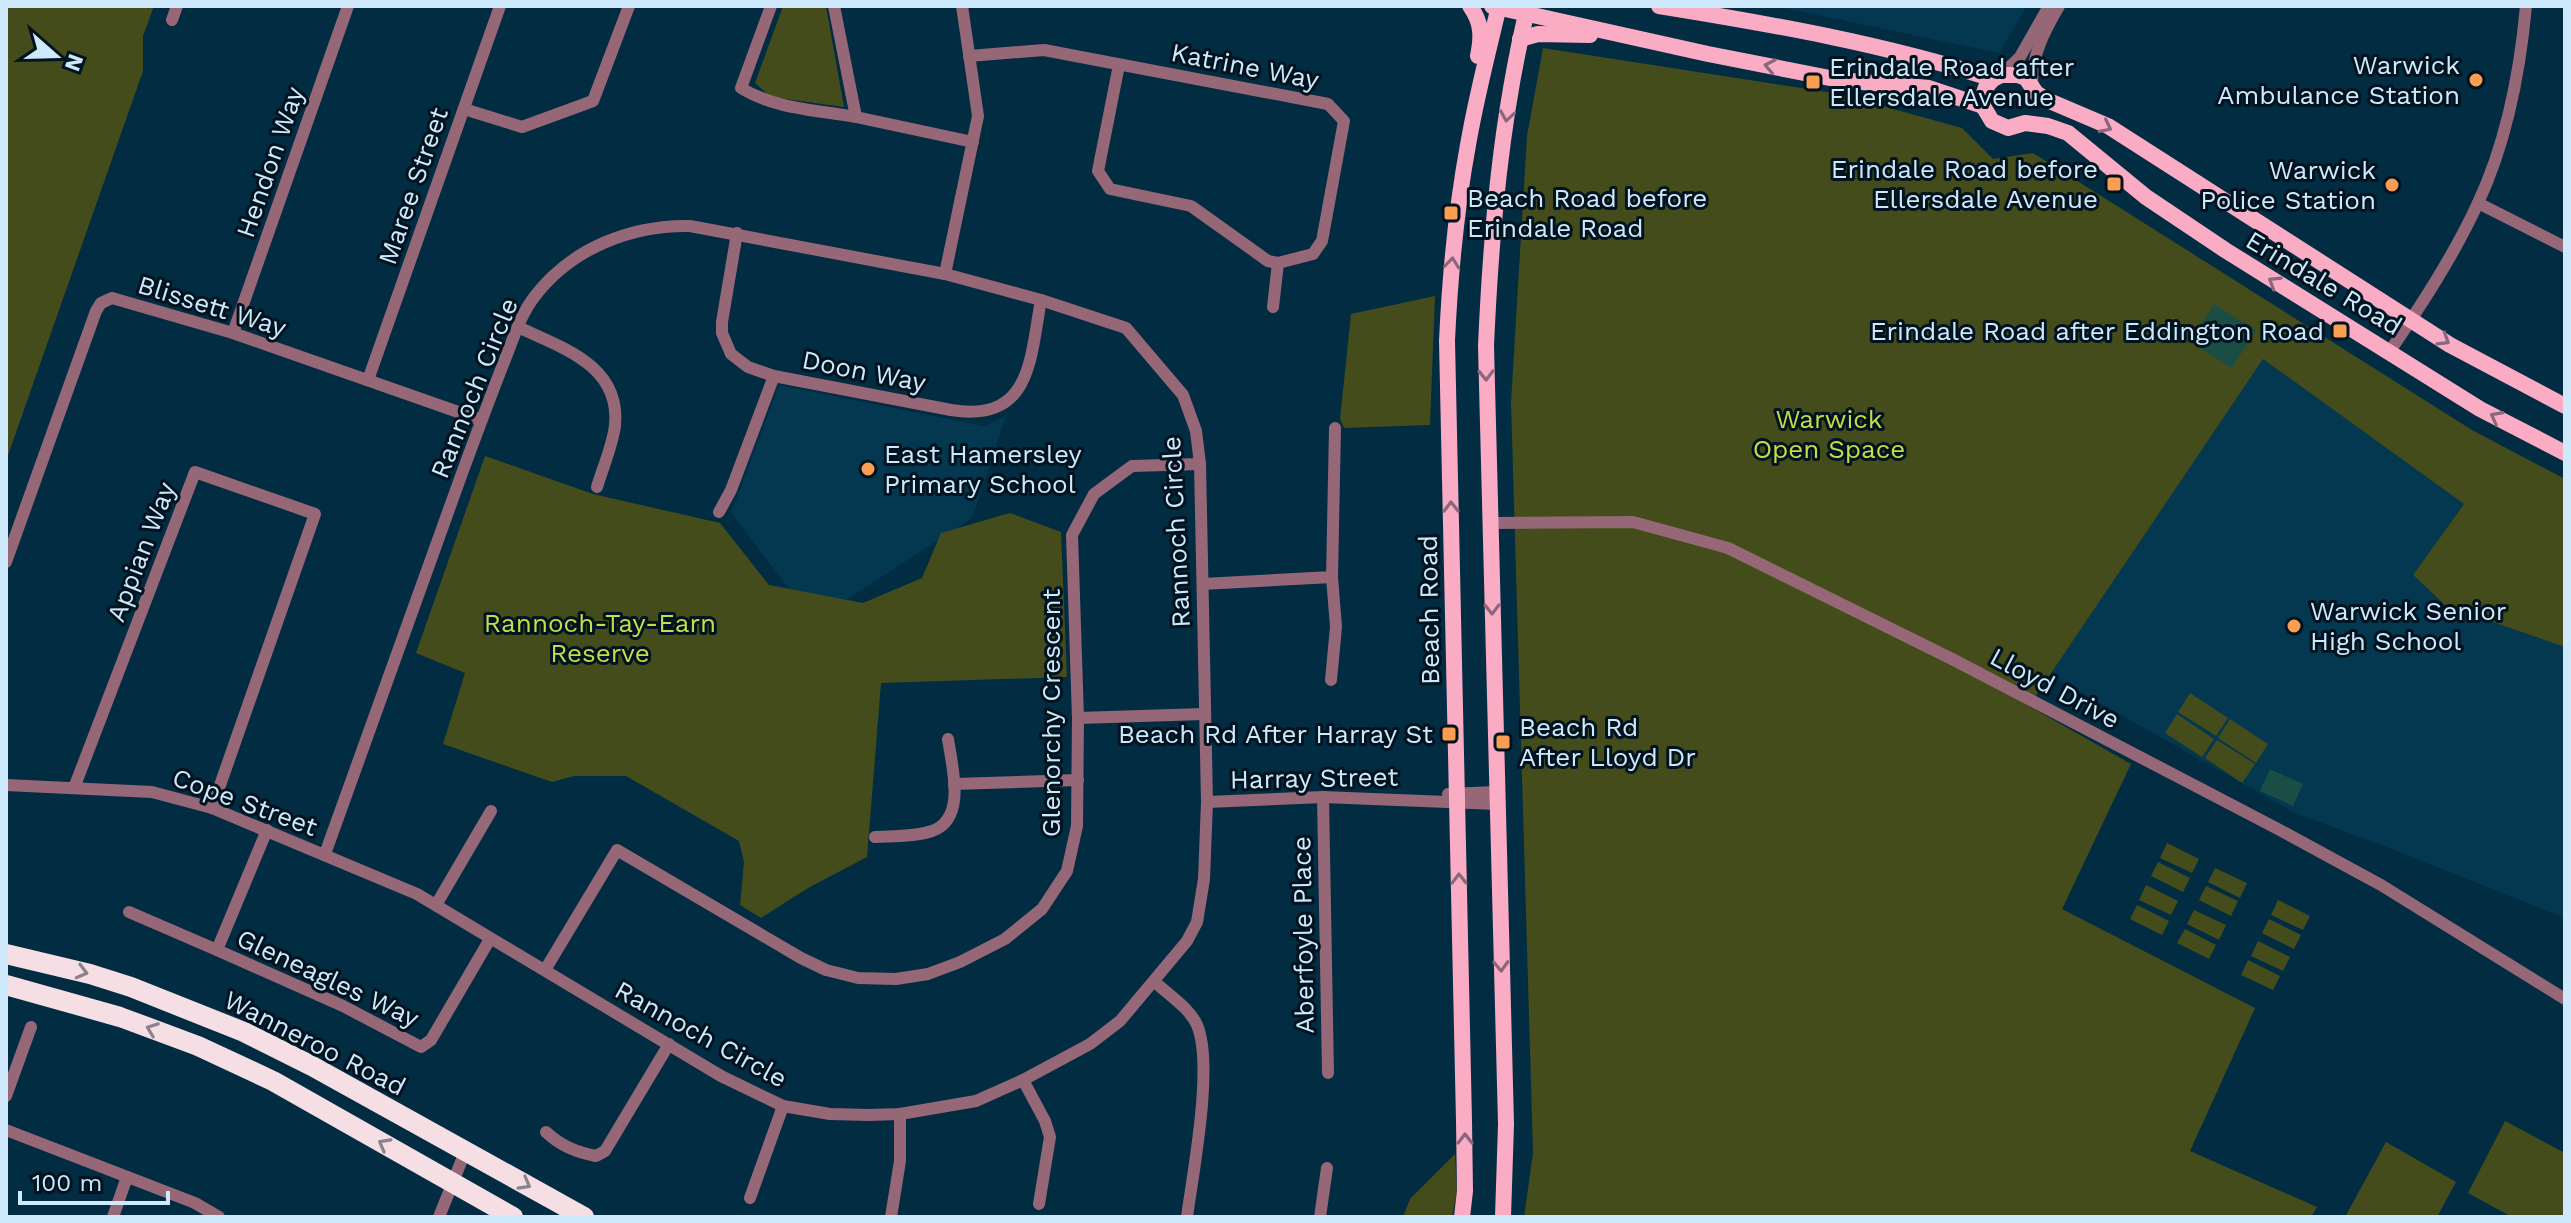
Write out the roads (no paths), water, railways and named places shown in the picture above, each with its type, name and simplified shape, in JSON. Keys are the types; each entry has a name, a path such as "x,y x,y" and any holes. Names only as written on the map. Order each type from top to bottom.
{"highway":[{"name":"Wanneroo Road","path":"6,954 131,987 244,1032 312,1066 584,1217"},
{"name":"Wanneroo Road","path":"6,985 120,1017 198,1046 273,1081 513,1217"}],"main road":[{"path":"1470,6 1479,18 1481,37 1474,82 1474,113"},
{"name":"Beach Road","path":"1462,1217 1465,1191 1464,1121 1447,341 1455,232 1474,113 1496,6"},
{"name":"Erindale Road","path":"1496,6 1527,9 1672,45 1840,80 1929,88 1983,106 1992,121 2000,126 2008,128 2025,123 2068,133 2155,204 2271,280 2480,409 2565,453"},
{"name":"Erindale Road","path":"1659,6 1741,19 1997,77 2018,75 2034,89 2116,131 2450,345 2565,406"},
{"path":"1503,1217 1505,1162 1486,362 1489,283 1503,148 1527,9"},
{"path":"1520,39 1538,34 1587,34 1644,47 1672,45"},
{"path":"1983,106 1986,87 1997,77"},
{"path":"2025,123 2035,110 2034,89"},
{"path":"1492,1217 1505,1162"}],"street":[{"path":"172,20 177,6"},
{"name":"Hendon Way","path":"233,333 348,6"},
{"name":"Maree Street","path":"368,380 500,6"},
{"path":"464,109 522,127 593,101 629,6"},
{"path":"771,6 741,88 758,99 780,105 856,117 973,142"},
{"path":"834,6 856,117"},
{"path":"945,274 978,116 962,6"},
{"path":"1997,77 2020,57 2049,6"},
{"path":"2034,89 2033,61 2037,45 2059,6"},
{"path":"2390,351 2454,250 2493,165 2511,100 2526,6"},
{"name":"Katrine Way","path":"969,56 1044,50 1328,104 1344,121 1322,241 1313,254 1278,263"},
{"path":"1119,65 1098,171 1110,189 1191,206 1268,261 1278,263 1273,307"},
{"path":"2478,203 2565,247"},
{"name":"Rannoch Circle","path":"670,226 737,233 945,274 1041,300 1126,328 1183,395 1196,431 1200,464 1207,802 1204,879 1197,922 1187,941 1120,1021 1023,1080 976,1101 900,1114 830,1114 783,1106 721,1076 417,894 325,854 481,420 518,327 535,296 580,255 625,234 670,226"},
{"name":"Doon Way","path":"737,233 722,333 731,354 739,362 774,376 966,413 988,411 1007,403 1021,385 1041,300"},
{"name":"Blissett Way","path":"6,562 96,311 101,303 112,298 233,333 481,420"},
{"path":"518,327 580,356 610,390 615,424 597,487"},
{"path":"719,512 731,490 774,376"},
{"path":"1331,680 1336,627 1332,577 1335,428"},
{"name":"Glenorchy Crescent","path":"545,970 617,850 801,958 826,970 858,978 896,979 928,974 1005,939 1042,909 1061,883 1072,857 1077,826 1078,718 1072,535 1094,494 1132,466 1200,464"},
{"name":"Appian Way","path":"74,788 195,472 315,514 212,808"},
{"name":"Lloyd Drive","path":"1491,523 1633,522 1728,548 1954,660 2276,828 2381,885 2565,999"},
{"path":"1203,584 1332,577"},
{"path":"1078,718 1204,714"},
{"path":"875,837 922,834 946,822 953,810 954,784 948,739"},
{"path":"954,784 1078,780"},
{"name":"Cope Street","path":"6,785 152,792 212,808 325,854"},
{"name":"Harray Street","path":"1207,802 1323,797 1497,798"},
{"name":"Aberfoyle Place","path":"1323,797 1328,1073"},
{"path":"436,905 491,811"},
{"name":"Gleneagles Way","path":"267,830 217,950 343,1006 421,1047 431,1040 490,939"},
{"path":"129,912 217,950"},
{"path":"1154,981 1192,1017 1198,1028 1201,1046 1201,1114 1187,1217"},
{"path":"6,1096 31,1027"},
{"path":"546,1132 576,1151 596,1156 605,1151 669,1044"},
{"path":"1023,1080 1050,1137 1039,1204"},
{"path":"750,1198 783,1106"},
{"path":"891,1217 900,1161 900,1114"},
{"path":"6,1130 195,1203 219,1217"},
{"path":"439,1217 465,1152"},
{"path":"1320,1217 1327,1168"},
{"path":"113,1217 127,1177"}],"place":[{"name":"Warwick Ambulance Station","path":"2476,80"},
{"name":"Erindale Road after Ellersdale Avenue","path":"1813,82"},
{"name":"Erindale Road before Ellersdale Avenue","path":"2114,184"},
{"name":"Warwick Police Station","path":"2392,185"},
{"name":"Beach Road before Erindale Road","path":"1451,213"},
{"name":"Erindale Road after Eddington Road","path":"2340,331"},
{"name":"East Hamersley Primary School","path":"868,469"},
{"name":"Warwick Senior High School","path":"2294,626"},
{"name":"Beach Rd After Harray St","path":"1449,734"},
{"name":"Beach Rd After Lloyd Dr","path":"1503,742"}],"park label":[{"name":"Warwick Open Space","path":"1829,434"},
{"name":"Rannoch-Tay-Earn Reserve","path":"600,638"}]}
